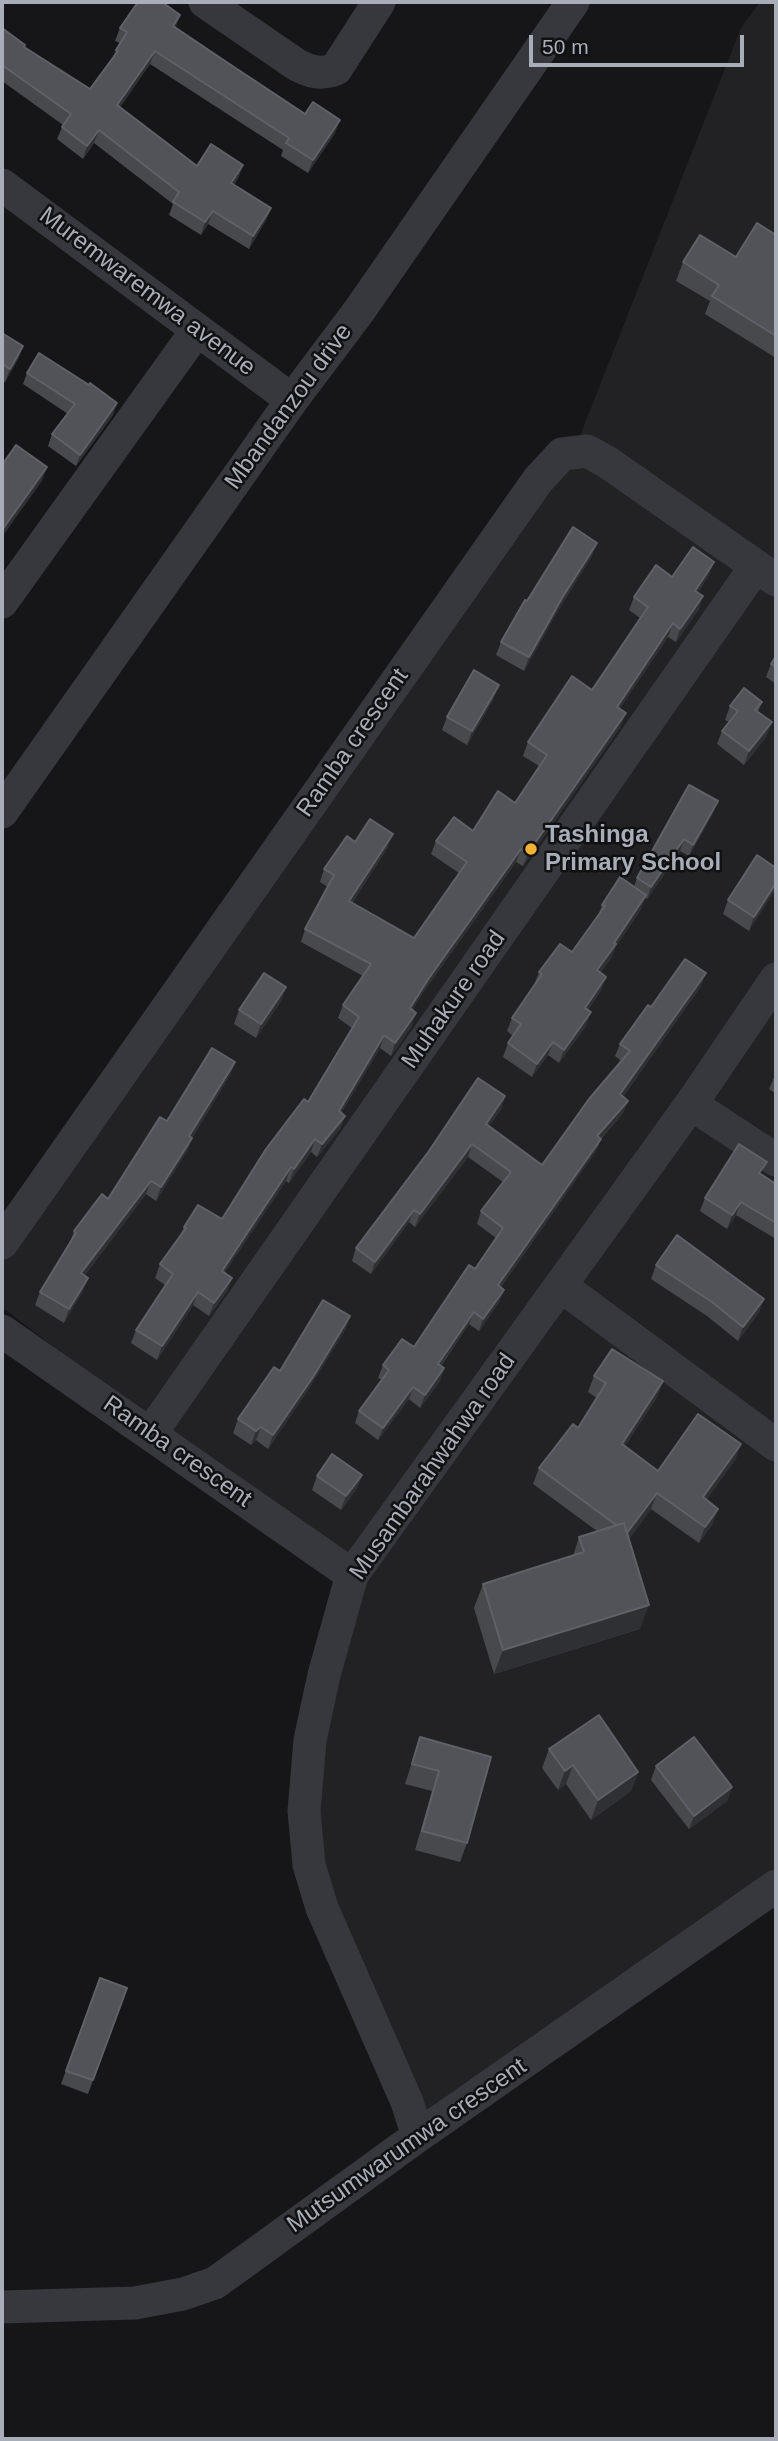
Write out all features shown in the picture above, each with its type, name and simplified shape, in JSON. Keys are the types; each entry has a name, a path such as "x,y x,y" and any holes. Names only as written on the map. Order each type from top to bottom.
{"street":[{"path":"205,2 298,65 312,72 326,73 336,69 379,2"},
{"name":"Mbandanzou drive","path":"2,811 292,400 359,311 561,7"},
{"name":"Muremwaremwa avenue","path":"2,185 292,400"},
{"path":"2,602 197,330"},
{"name":"Ramba crescent","path":"2,1243 538,480 562,454 587,451 607,462 766,573"},
{"name":"Muhakure road","path":"151,1433 766,573"},
{"name":"Musambarahwahwa road","path":"418,2136 407,2102 322,1908 309,1865 304,1811 310,1740 324,1675 352,1575 691,1104 776,979"},
{"path":"691,1104 776,1160"},
{"path":"561,1286 776,1445"},
{"name":"Ramba crescent","path":"2,1331 352,1575"},
{"name":"Mutsumwarumwa crescent","path":"2,2306 135,2303 183,2294 215,2283 418,2136 776,1886"}],"shaded area":[{"name":"Tashinga Primary School","path":"760,2 776,2 776,1878 413,2143 301,1809 344,1571 2,1307 2,1238 570,461 741,28"}],"building":[{"path":"138,2 162,2 180,15 173,26 305,114 313,102 340,120 313,160 286,143 289,138 155,51 117,105 197,166 211,144 243,165 231,183 271,208 253,236 213,211 205,222 173,202 179,192 99,130 87,146 62,127 71,114 2,65 2,28 25,45 24,47 90,89 118,51 116,50 127,32 120,28"},
{"path":"757,223 776,235 776,336 712,296 719,285 683,262 700,235 736,257"},
{"path":"2,333 23,346 10,369 2,364"},
{"path":"39,353 89,385 90,383 117,403 80,455 52,434 75,404 27,373"},
{"path":"16,445 47,467 2,530 2,465"},
{"path":"573,527 597,543 529,657 501,642"},
{"path":"693,547 714,562 695,591 703,596 680,629 673,623 617,707 626,713 528,853 521,849 429,978 410,1008 416,1013 395,1043 384,1035 339,1111 345,1116 322,1144 315,1139 294,1169 291,1167 222,1271 232,1278 214,1303 198,1292 162,1346 136,1330 173,1274 160,1264 186,1228 184,1227 198,1205 222,1219 266,1149 304,1099 308,1102 359,1017 343,1005 371,964 305,929 334,875 324,869 347,836 355,842 370,819 393,834 349,901 414,938 467,862 436,841 454,817 473,831 498,791 515,803 547,755 528,742 572,676 592,690 648,607 634,597 656,565 672,577"},
{"path":"474,670 499,685 472,731 447,717"},
{"path":"744,688 762,702 755,710 772,722 749,751 722,731 738,711 730,706"},
{"path":"689,785 718,801 693,845 684,839 651,887 637,878"},
{"path":"757,855 776,868 776,883 754,917 728,900"},
{"path":"620,877 646,895 597,970 606,977 585,1008 591,1012 564,1050 553,1042 537,1064 508,1043 521,1024 512,1018 542,974 539,972 560,944 572,952 605,906 602,905"},
{"path":"685,959 706,973 620,1094 628,1101 597,1136 601,1139 498,1285 504,1290 483,1319 474,1312 438,1364 444,1368 425,1395 413,1387 383,1428 359,1411 389,1370 383,1365 402,1339 414,1347 469,1265 475,1269 503,1228 481,1211 511,1172 472,1144 420,1214 414,1210 375,1262 356,1248 429,1151 478,1078 505,1096 486,1124 542,1165 589,1099 630,1051 620,1044 648,1005 651,1007"},
{"path":"264,973 286,987 261,1024 239,1010"},
{"path":"212,1048 235,1062 161,1187 151,1181 81,1273 88,1278 69,1309 40,1292 76,1233 74,1231 102,1194 108,1199 160,1117 167,1121"},
{"path":"739,1144 767,1162 759,1173 776,1184 776,1223 741,1202 732,1215 705,1198"},
{"path":"677,1235 764,1299 743,1327 712,1302 656,1265"},
{"path":"323,1300 350,1316 273,1435 261,1427 256,1431 238,1419 274,1367 280,1371"},
{"path":"612,1349 663,1381 622,1444 658,1471 698,1414 741,1444 703,1497 718,1509 705,1527 657,1493 627,1533 624,1523 616,1525 539,1468 573,1424 578,1428 606,1383 594,1376"},
{"path":"332,1454 362,1475 346,1496 317,1476"},
{"path":"624,1523 649,1605 503,1650 483,1584 584,1552 579,1537"},
{"path":"599,1715 638,1772 598,1800 573,1765 565,1771 549,1749"},
{"path":"420,1737 491,1757 467,1843 422,1831 439,1771 412,1764"},
{"path":"694,1737 732,1787 694,1816 656,1766"},
{"path":"100,1978 127,1988 93,2080 66,2071"}],"place":[{"name":"Tashinga Primary School","path":"531,849"}]}
